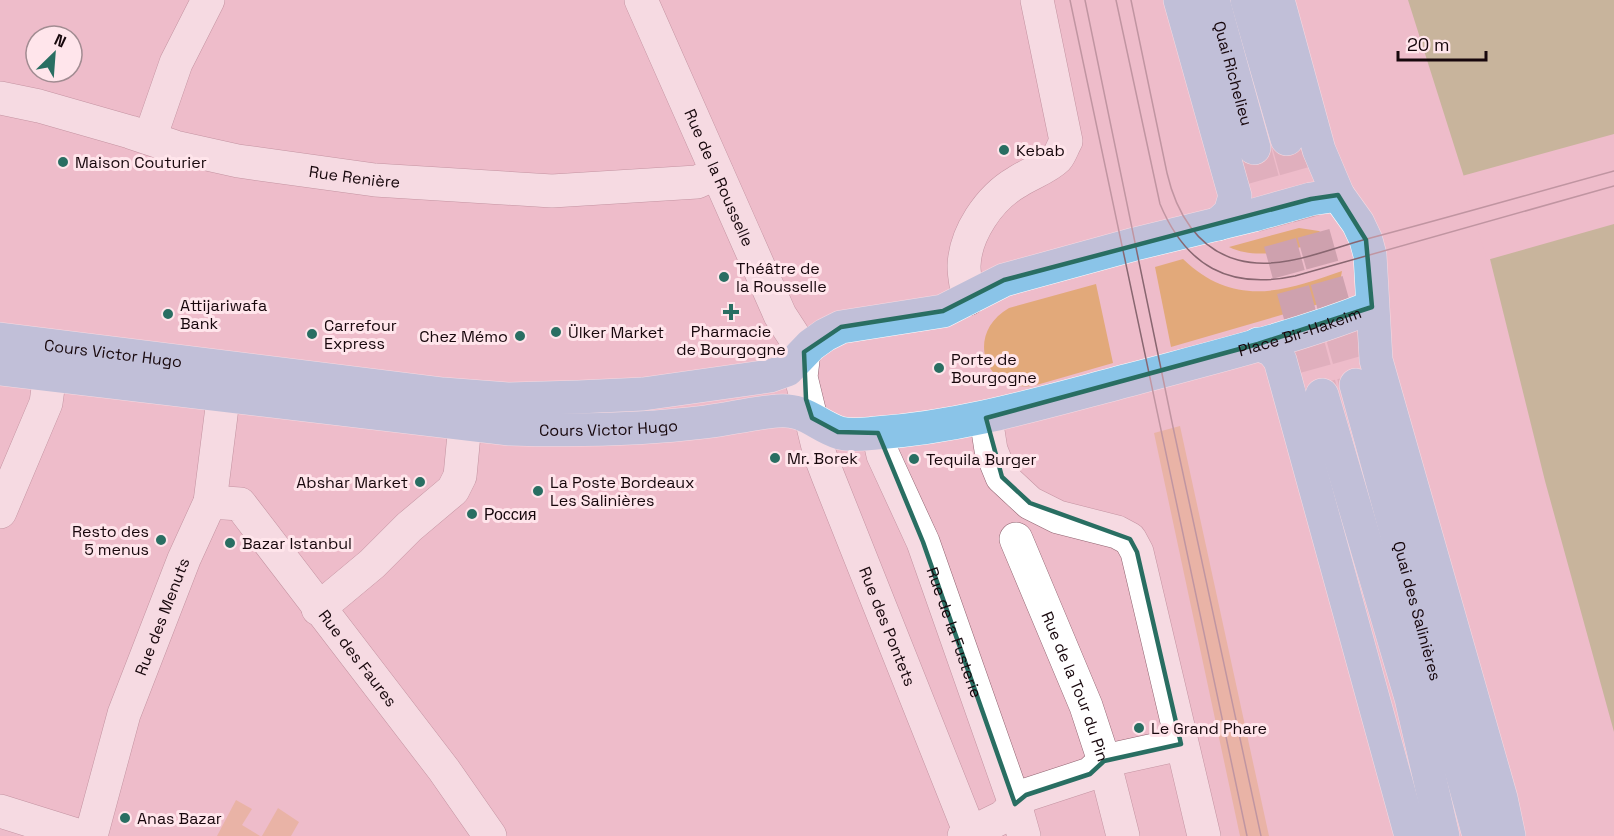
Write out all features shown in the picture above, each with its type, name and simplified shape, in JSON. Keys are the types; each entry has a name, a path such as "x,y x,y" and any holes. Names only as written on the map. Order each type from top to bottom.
{"main road":[{"path":"1180,0 1234,196 1230,213 1218,224"},
{"name":"Quai Richelieu","path":"1213,0 1254,148"},
{"name":"Quai Richelieu","path":"1247,0 1287,139"},
{"name":"Place Bir-Hakeim","path":"986,418 1258,344 1345,318 1372,307 1371,255 1358,223 1338,195 1319,150 1278,0"},
{"path":"968,299 1004,280 1311,199 1338,195"},
{"name":"Cours Victor Hugo","path":"0,369 50,374 226,381 508,399 643,393 770,376 788,370 825,334 841,327 943,311 968,299"},
{"path":"1372,307 1376,360 1498,786 1509,836"},
{"name":"Cours Victor Hugo","path":"0,339 465,424 510,429 578,431 640,428 792,411 849,435 986,418"},
{"path":"1258,344 1272,350 1280,360 1411,836"},
{"name":"Quai des Salinières","path":"1356,385 1479,836"},
{"name":"Quai des Salinières","path":"1322,395 1411,698 1443,836"}],"street":[{"path":"150,138 176,63 208,0"},
{"name":"Rue de la Rousselle","path":"641,0 780,315 804,352"},
{"path":"968,299 964,265 971,235 979,221 994,201 1011,185 1058,157 1066,141 1037,0"},
{"name":"Rue Renière","path":"0,98 39,106 175,147 238,161 375,180 552,191 698,182 717,173"},
{"name":"Rue des Pontets","path":"804,352 801,377 820,455 967,834"},
{"path":"0,512 44,407 50,374"},
{"name":"Rue des Menuts","path":"91,836 124,714 184,559 210,502 226,381"},
{"path":"986,418 991,450 1022,520 1058,517 1117,532 1130,539 1137,552 1204,836"},
{"path":"318,609 372,564 409,527 453,490 460,476 465,424"},
{"name":"Rue de la Fusterie","path":"878,433 883,454 923,542 1015,804 1024,836"},
{"name":"Rue des Faures","path":"210,502 240,504 318,609 444,770 490,836"},
{"name":"Rue de la Tour du Pin","path":"1022,520 1104,761 1123,836"},
{"path":"967,834 1003,817 1026,795 1090,774 1104,761 1181,744"},
{"path":"0,811 80,836"}],"highlighted area":[{"path":"1338,195 1366,240 1372,307 1258,344 986,418 1002,477 1030,503 1130,539 1137,552 1181,744 1104,761 1090,774 1026,795 1015,804 923,542 878,433 838,432 812,418 806,399 804,352 841,327 943,311 1004,280 1311,199"}],"shaded area":[{"path":"1408,0 1614,0 1614,732 1545,481 1490,259"},
{"path":"1299,228 1319,231 1329,239 1279,252 1253,253 1229,247"},
{"path":"1183,259 1202,274 1221,284 1240,290 1279,289 1342,271 1340,282 1335,290 1319,304 1171,347 1155,267"},
{"path":"1096,284 1113,363 1033,386 1016,385 1002,380 992,371 986,359 984,345 987,332 995,319 1009,308"},
{"path":"1180,426 1269,836 1240,836 1154,433"},
{"path":"236,800 252,809 242,825 260,836 217,836"},
{"path":"278,808 299,822 291,836 262,836"}],"pier":[{"path":"1614,134 1614,224 1487,260 1462,176"}],"tunnel":[{"path":"1287,139 1356,385"},
{"path":"1254,148 1322,395"}],"tram line":[{"path":"1070,0 1247,836"},
{"path":"1085,0 1173,427 1261,836"},
{"path":"1116,0 1160,204 1183,243 1197,258 1230,276 1250,279 1295,276 1614,186"},
{"path":"1131,0 1167,173 1176,202 1190,227 1200,238 1224,255 1238,260 1269,263 1301,258 1614,171"}],"place":[{"name":"Kebab","path":"1004,150"},
{"name":"Maison Couturier","path":"63,162"},
{"name":"Théâtre de la Rousselle","path":"724,277"},
{"name":"Pharmacie de Bourgogne","path":"731,312"},
{"name":"Attijariwafa Bank","path":"168,314"},
{"name":"Ülker Market","path":"556,332"},
{"name":"Carrefour Express","path":"312,334"},
{"name":"Chez Mémo","path":"520,336"},
{"name":"Porte de Bourgogne","path":"939,368"},
{"name":"Mr. Borek","path":"775,458"},
{"name":"Tequila Burger","path":"914,459"},
{"name":"Abshar Market","path":"420,482"},
{"name":"La Poste Bordeaux Les Salinières","path":"538,491"},
{"name":"Россия","path":"472,514"},
{"name":"Resto des 5 menus","path":"161,540"},
{"name":"Bazar Istanbul","path":"230,543"},
{"name":"Le Grand Phare","path":"1139,728"},
{"name":"Anas Bazar","path":"125,818"}]}
